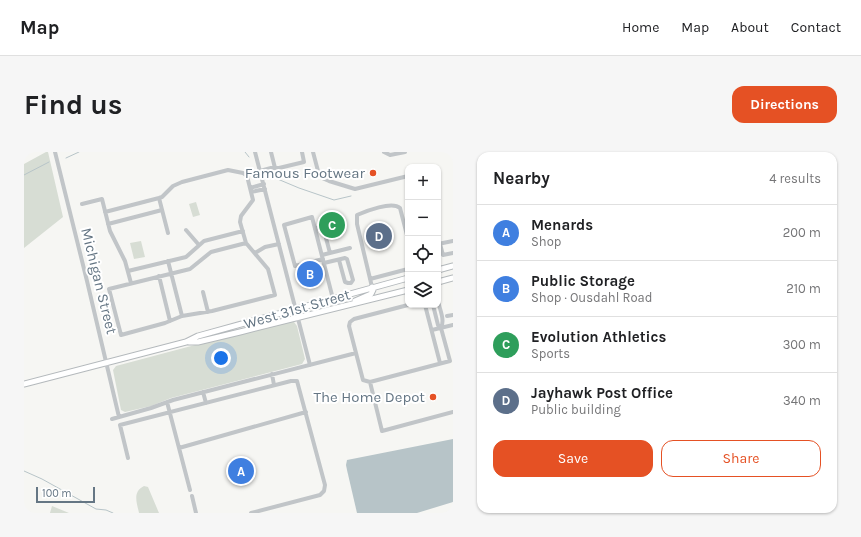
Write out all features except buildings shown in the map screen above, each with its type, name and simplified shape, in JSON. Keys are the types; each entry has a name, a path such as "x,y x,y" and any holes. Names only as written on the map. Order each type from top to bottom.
{"main road":[{"path":"441,269 453,266"},
{"path":"441,281 453,277"},
{"name":"West 31st Street","path":"24,384 186,342 198,336 405,279"},
{"path":"347,305 371,294 373,290 372,287"},
{"name":"West 31st Street","path":"186,342 198,342 405,291"}],"street":[{"name":"Michigan Street","path":"55,152 119,417"},
{"path":"255,152 310,364"},
{"path":"271,152 275,168"},
{"path":"260,171 304,162 302,152"},
{"path":"313,152 318,171 322,178 355,189 405,177"},
{"path":"384,152 390,155 405,152"},
{"path":"105,212 162,197 173,186 194,178 228,170 246,175 253,200 243,212 240,219 246,243 268,269 274,295 208,312 182,316 170,321 121,335 109,289 193,267 211,252 246,243"},
{"path":"251,190 264,187"},
{"path":"159,198 168,233"},
{"path":"82,204 102,199 110,231 125,261 131,283"},
{"path":"372,287 357,224 357,216 370,210 391,205 398,206 400,208 407,236"},
{"path":"108,224 162,210"},
{"path":"333,299 323,259 312,217 284,225 295,266 323,259 339,260 345,258 348,260 353,280 351,282 345,282 339,260"},
{"path":"315,229 323,227 330,253"},
{"path":"186,230 199,245"},
{"path":"128,271 186,257 204,241 243,231"},
{"path":"441,244 453,241"},
{"path":"255,253 265,247 279,244"},
{"path":"323,259 330,253 350,248"},
{"path":"441,250 443,255 453,253"},
{"path":"168,261 182,316"},
{"path":"370,278 405,270"},
{"path":"159,276 170,321"},
{"path":"203,292 208,312"},
{"path":"405,306 352,320 350,322 349,326 363,380 370,382 450,361 451,355 441,328 438,325 434,308"},
{"path":"426,308 440,363"},
{"path":"440,308 443,318 441,328"},
{"path":"447,316 453,315"},
{"path":"432,330 453,325"},
{"path":"112,419 203,392 356,353"},
{"path":"272,374 274,385"},
{"path":"128,458 120,425 274,385 297,381 325,485 324,491 320,495 251,513"},
{"path":"370,382 382,431 453,412"},
{"path":"203,392 206,403"},
{"path":"168,402 190,490"},
{"path":"179,448 306,412"},
{"path":"192,496 196,513"}],"shaded area":[{"path":"48,152 63,217 24,248 24,164"},
{"path":"196,202 200,215 193,217 189,204"},
{"path":"141,241 145,257 134,259 130,243"},
{"path":"294,322 297,326 305,359 302,364 171,398 151,406 125,412 121,410 113,370 116,366"},
{"path":"453,439 453,502 417,513 357,513 346,465 347,460"},
{"path":"144,486 148,487 159,513 139,513 136,498 140,488"},
{"path":"52,506 69,513 50,513"}],"waterway":[{"path":"66,158 79,152"},
{"path":"245,152 249,157"},
{"path":"24,175 49,162"},
{"path":"268,175 334,200 351,196"},
{"path":"24,471 42,479 96,509 106,510 113,513"}],"place":[{"name":"Famous Footwear","path":"373,173"},
{"name":"Evolution Athletics","path":"332,225"},
{"name":"Jayhawk Post Office","path":"379,236"},
{"name":"Public Storage","path":"310,274"},
{"name":"The Home Depot","path":"433,397"},
{"name":"Menards","path":"241,471"}]}
